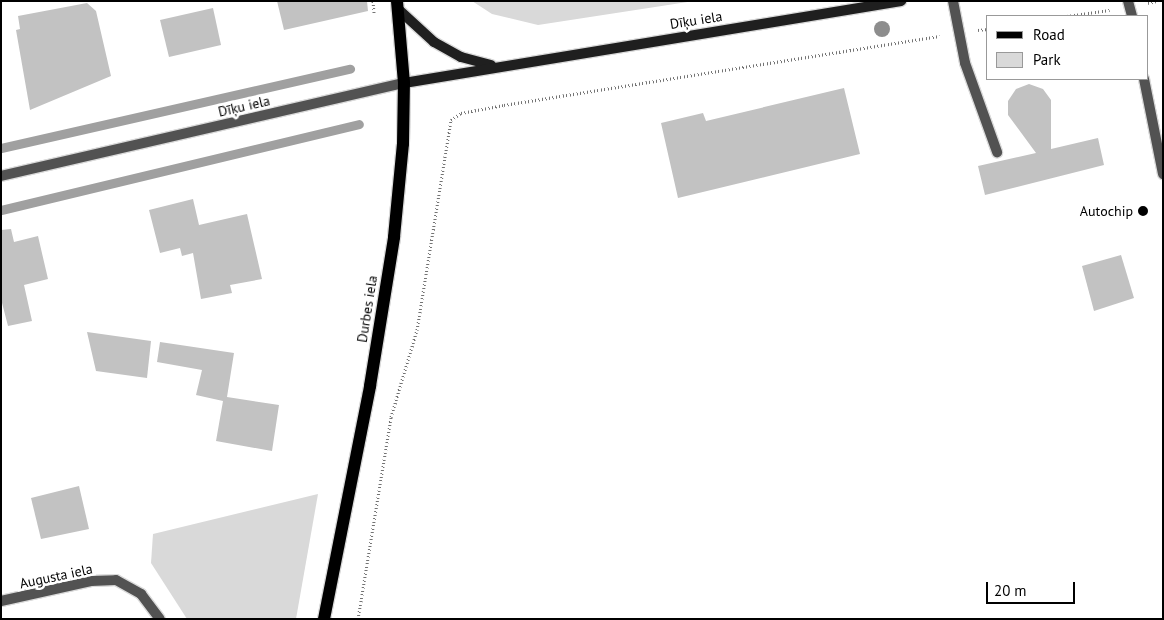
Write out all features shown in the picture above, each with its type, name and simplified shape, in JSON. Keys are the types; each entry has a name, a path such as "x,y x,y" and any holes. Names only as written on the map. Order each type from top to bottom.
{"main road":[{"name":"Dīķu iela","path":"404,82 901,1"},
{"name":"Dīķu iela","path":"398,5 434,42 461,57 494,66"},
{"name":"Durbes iela","path":"324,619 370,386 394,237 403,144 404,82 398,5"}],"street":[{"path":"953,1 965,63 997,152"},
{"path":"1128,1 1132,15"},
{"path":"1144,80 1163,174"},
{"name":"Dīķu iela","path":"1,176 404,82"},
{"name":"Augusta iela","path":"1,601 91,581 116,580 141,594 160,619"}],"path":[{"path":"358,619 391,417 417,330 447,134 451,120 461,113 986,29"}],"green space":[{"path":"472,1 694,1 538,25 492,14"},
{"path":"318,494 296,619 187,619 151,563 153,534"}],"building":[{"path":"277,1 367,1 368,11 284,30"},
{"path":"87,3 96,11 111,76 30,110 16,30 20,29 18,16"},
{"path":"213,8 221,45 169,57 160,20"},
{"path":"1029,84 1043,89 1051,100 1051,149 1098,138 1104,165 985,195 978,166 1036,153 1008,115 1008,101 1016,89"},
{"path":"844,88 860,154 678,198 661,123 703,113 706,121"},
{"path":"193,199 199,225 247,214 262,279 230,285 232,293 201,299 193,253 182,256 180,248 160,253 149,210"},
{"path":"11,229 14,242 38,236 48,279 24,285 32,321 8,326 1,299 1,230"},
{"path":"1121,255 1134,298 1094,311 1082,266"},
{"path":"87,332 151,341 147,378 96,371"},
{"path":"160,342 234,353 227,397 279,405 272,451 216,441 223,401 196,395 202,370 157,362"},
{"path":"79,486 89,529 41,539 31,498"}],"waterway":[{"path":"1,148 350,69"},
{"path":"1,210 359,124"}],"place":[{"name":"Autochip","path":"1143,211"}]}
